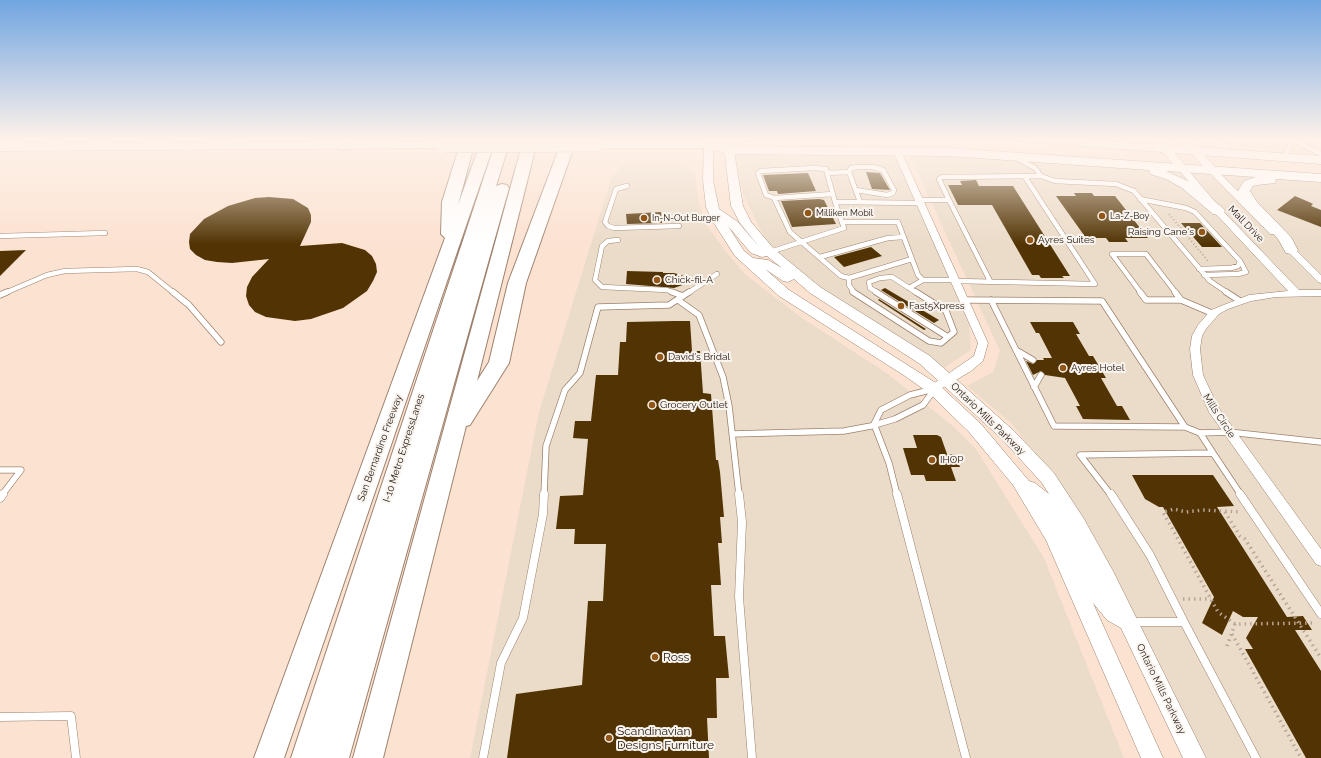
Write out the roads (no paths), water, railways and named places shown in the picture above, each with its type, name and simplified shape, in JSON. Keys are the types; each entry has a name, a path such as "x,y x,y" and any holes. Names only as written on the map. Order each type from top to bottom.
{"highway":[{"path":"449,252 450,202 458,173"},
{"name":"San Bernardino Freeway","path":"269,758 477,173"},
{"name":"I-10 Metro ExpressLanes","path":"306,758 493,173"},
{"name":"I-10 Metro ExpressLanes","path":"334,758 507,173"},
{"path":"368,758 523,173"},
{"path":"453,434 499,362 517,283 557,173"}],"main road":[{"name":"Ontario Mills Parkway","path":"708,173 714,212 739,253 748,262 784,293 908,370 941,384 1008,435 1048,478 1078,524 1195,758"},
{"name":"Ontario Mills Parkway","path":"732,173 737,206 746,223 770,252 815,290 925,360 941,384 975,428 1019,480 1053,535 1152,758"},
{"path":"1162,173 1170,176 1186,185 1218,211"},
{"path":"1265,173 1321,178"},
{"path":"1291,250 1284,237 1246,198 1245,187 1255,181 1294,181 1321,178"},
{"path":"714,212 734,225 755,250 762,253 770,252"},
{"path":"748,262 757,262 771,266 814,298 827,305 842,308"},
{"path":"1019,480 1052,506 1064,523 1101,598 1114,613 1128,622"}],"street":[{"path":"907,173 983,343 979,358 967,368 941,384"},
{"name":"Mall Drive","path":"1186,173 1218,211 1298,294"},
{"name":"Mall Drive","path":"1216,173 1248,209 1321,280"},
{"name":"Mills Circle","path":"1321,293 1270,295 1240,301 1214,314 1197,336 1195,349 1198,375 1213,409 1321,560"}],"lane":[{"path":"758,173 766,195 774,198 833,194"},
{"path":"770,252 844,228 827,173"},
{"path":"850,173 860,202"},
{"path":"856,190 886,195 893,193 894,190 885,173"},
{"path":"990,281 939,179 942,177 1041,176 1055,180 1116,184 1134,191 1204,275 1210,281 1240,301"},
{"path":"909,288 923,280 990,281 996,283 1095,284 1025,177"},
{"path":"627,186 616,189 605,222 608,226 614,228 678,226"},
{"path":"774,198 790,232 841,276 850,278 912,259"},
{"path":"1140,199 1186,208 1197,215 1240,261 1246,272 1238,274 1204,275"},
{"path":"836,202 920,202 949,200"},
{"path":"842,222 898,222 918,275 923,280"},
{"path":"0,236 105,233"},
{"path":"820,257 888,238 904,237"},
{"path":"618,240 608,241 602,246 595,280 602,287 667,290 681,298 699,315 714,350 723,377 732,434 742,522 739,597 752,758"},
{"path":"1182,300 1146,254 1112,254 1146,300 1182,300 1214,314"},
{"path":"1199,269 1231,268 1238,266 1240,261"},
{"path":"0,295 47,275 65,271 137,269 148,272 189,306 221,342"},
{"path":"483,758 501,663 525,611 543,514 546,446 565,390 580,372 598,307 669,305 717,274"},
{"path":"850,278 849,285 852,292 929,342 941,343 954,332 946,311 892,277 880,278 869,282 868,284 870,288 948,337"},
{"path":"964,300 1102,301 1185,427"},
{"path":"991,300 1054,426 1185,427 1200,433 1229,432 1321,442"},
{"path":"1016,350 1033,360"},
{"path":"1034,387 1041,375"},
{"path":"732,434 844,432 895,419 923,405 941,384"},
{"path":"941,384 910,395 881,410 874,424 889,463 966,758"},
{"path":"1200,433 1321,614"},
{"path":"1213,453 1080,455 1122,509 1150,555 1256,758"},
{"path":"0,470 21,470 0,498"},
{"path":"1128,622 1184,622"},
{"path":"0,717 71,716 76,758"}],"place":[{"name":"Milliken Mobil","path":"808,213"},
{"name":"La-Z-Boy","path":"1102,216"},
{"name":"In-N-Out Burger","path":"644,218"},
{"name":"Raising Cane's","path":"1202,232"},
{"name":"Ayres Suites","path":"1030,240"},
{"name":"Chick-fil-A","path":"657,280"},
{"name":"Fast5Xpress","path":"901,306"},
{"name":"David's Bridal","path":"660,357"},
{"name":"Ayres Hotel","path":"1063,368"},
{"name":"Grocery Outlet","path":"652,405"},
{"name":"IHOP","path":"932,460"},
{"name":"Ross","path":"655,657"},
{"name":"Scandinavian Designs Furniture","path":"609,738"}]}
